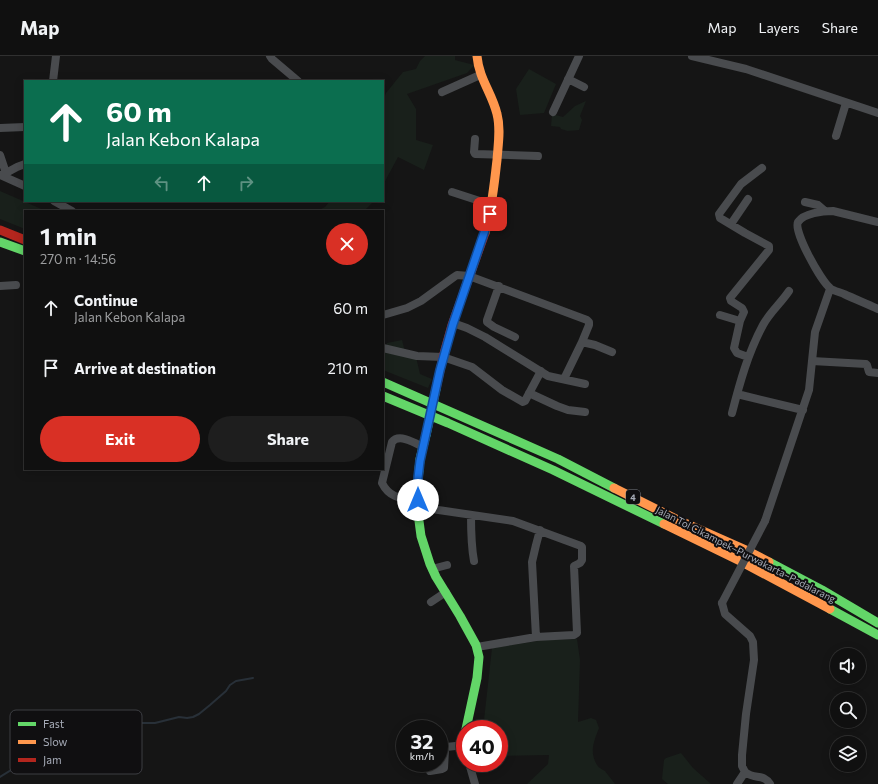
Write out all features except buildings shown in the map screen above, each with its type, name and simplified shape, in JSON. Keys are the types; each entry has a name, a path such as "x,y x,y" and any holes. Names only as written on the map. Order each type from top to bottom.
{"main road":[{"path":"468,720 478,674 479,664 477,648 463,620 428,560 422,541 418,503 418,478 420,461 443,357 492,205 499,125 494,105 480,75 477,56"},
{"path":"0,230 24,240"},
{"path":"0,242 24,251"},
{"name":"Jalan Tol Cikampek–Purwakarta–Padalarang","path":"384,382 558,459 676,519 746,550 822,590 878,623"},
{"name":"Jalan Tol Cikampek–Purwakarta–Padalarang","path":"384,396 553,470 779,581 878,635"}],"street":[{"path":"53,80 56,56"},
{"path":"270,56 297,80"},
{"path":"553,112 579,56"},
{"path":"692,56 746,69 878,113"},
{"path":"442,92 480,75"},
{"path":"568,79 584,87"},
{"path":"836,136 846,103"},
{"path":"0,128 24,127"},
{"path":"475,139 474,154 538,156"},
{"path":"0,155 3,175"},
{"path":"3,175 24,164"},
{"path":"748,357 737,353 734,348 744,309 731,301 730,298 770,248 769,246 720,218 720,214 741,184 762,168"},
{"path":"3,175 24,186"},
{"path":"452,192 492,205"},
{"path":"731,224 748,199"},
{"path":"56,202 70,210"},
{"path":"804,202 818,205 825,211"},
{"path":"878,222 833,211 825,211 808,215 798,222 797,225 802,241 812,262 830,289 878,309"},
{"path":"384,315 407,308 421,301 457,275 469,276 499,286 589,322 582,342 564,379"},
{"path":"0,286 16,285"},
{"path":"499,286 487,322 514,337"},
{"path":"770,784 762,777 753,777 745,772 742,766 746,714 754,660 753,642 750,636 725,614 722,603 765,521 809,390 815,332 830,289"},
{"path":"732,413 748,357 766,320 789,291"},
{"path":"720,315 740,321"},
{"path":"453,324 485,337 548,376 586,384"},
{"path":"582,342 612,352"},
{"path":"384,348 416,356 443,357 472,367 502,390 522,402 525,401 541,371"},
{"path":"812,361 866,364 869,372 878,373"},
{"path":"529,393 568,410 585,412"},
{"path":"737,394 803,410"},
{"path":"423,447 407,439 397,438 392,442 382,483 387,490 396,497 472,515 513,521 581,546 583,549 582,560 574,566 577,633 574,635 536,637 477,648"},
{"path":"472,515 471,536 474,561"},
{"path":"536,637 532,562 540,530"},
{"path":"432,569 447,565"},
{"path":"431,602 446,592"},
{"path":"472,772 475,784"},
{"path":"737,784 745,772"}],"shaded area":[{"path":"425,56 455,56 455,60 474,65 483,56 467,73 407,94 416,109 416,140 433,145 424,170 398,157 384,183 384,98 403,72 416,69 420,61"},
{"path":"529,69 556,84 544,113 520,115 516,89"},
{"path":"586,101 580,116 582,120 579,130 568,131 561,129 560,127 551,126 552,114 563,117 575,106"},
{"path":"0,191 44,210 24,210 24,229 0,219"},
{"path":"329,202 373,202 365,210 319,210 325,207"},
{"path":"402,340 406,356 416,357 420,374 432,379 428,388 384,370 384,353 387,343"},
{"path":"577,639 580,660 578,722 591,718 596,720 599,728 593,746 593,756 598,766 605,771 615,784 527,784 548,764 549,755 508,756 508,720 484,720 492,648 544,640"},
{"path":"681,753 693,768 711,784 668,784 662,779 664,760"}],"waterway":[{"path":"142,723 155,723 179,717 193,717 210,705 236,681 253,678"},
{"path":"0,777 10,771"}],"traffic: fast":[{"path":"0,242 24,251"},
{"path":"384,382 558,459 614,488"},
{"path":"426,435 436,389"},
{"path":"384,396 553,470 664,524"},
{"path":"426,435 420,459 417,491 421,536 436,577 476,645 479,657 477,678 468,720"},
{"path":"769,562 822,590 878,623"},
{"path":"830,609 878,635"}],"traffic: slow":[{"path":"477,56 480,72 495,106 499,125 494,188 485,233"},
{"path":"614,488 676,519 746,550 769,562"},
{"path":"664,524 740,561 830,609"}],"traffic: jam":[{"path":"0,230 24,240"},
{"path":"436,389 452,325 485,233"}],"route":[{"path":"418,500 420,461 443,357 490,214"}]}
